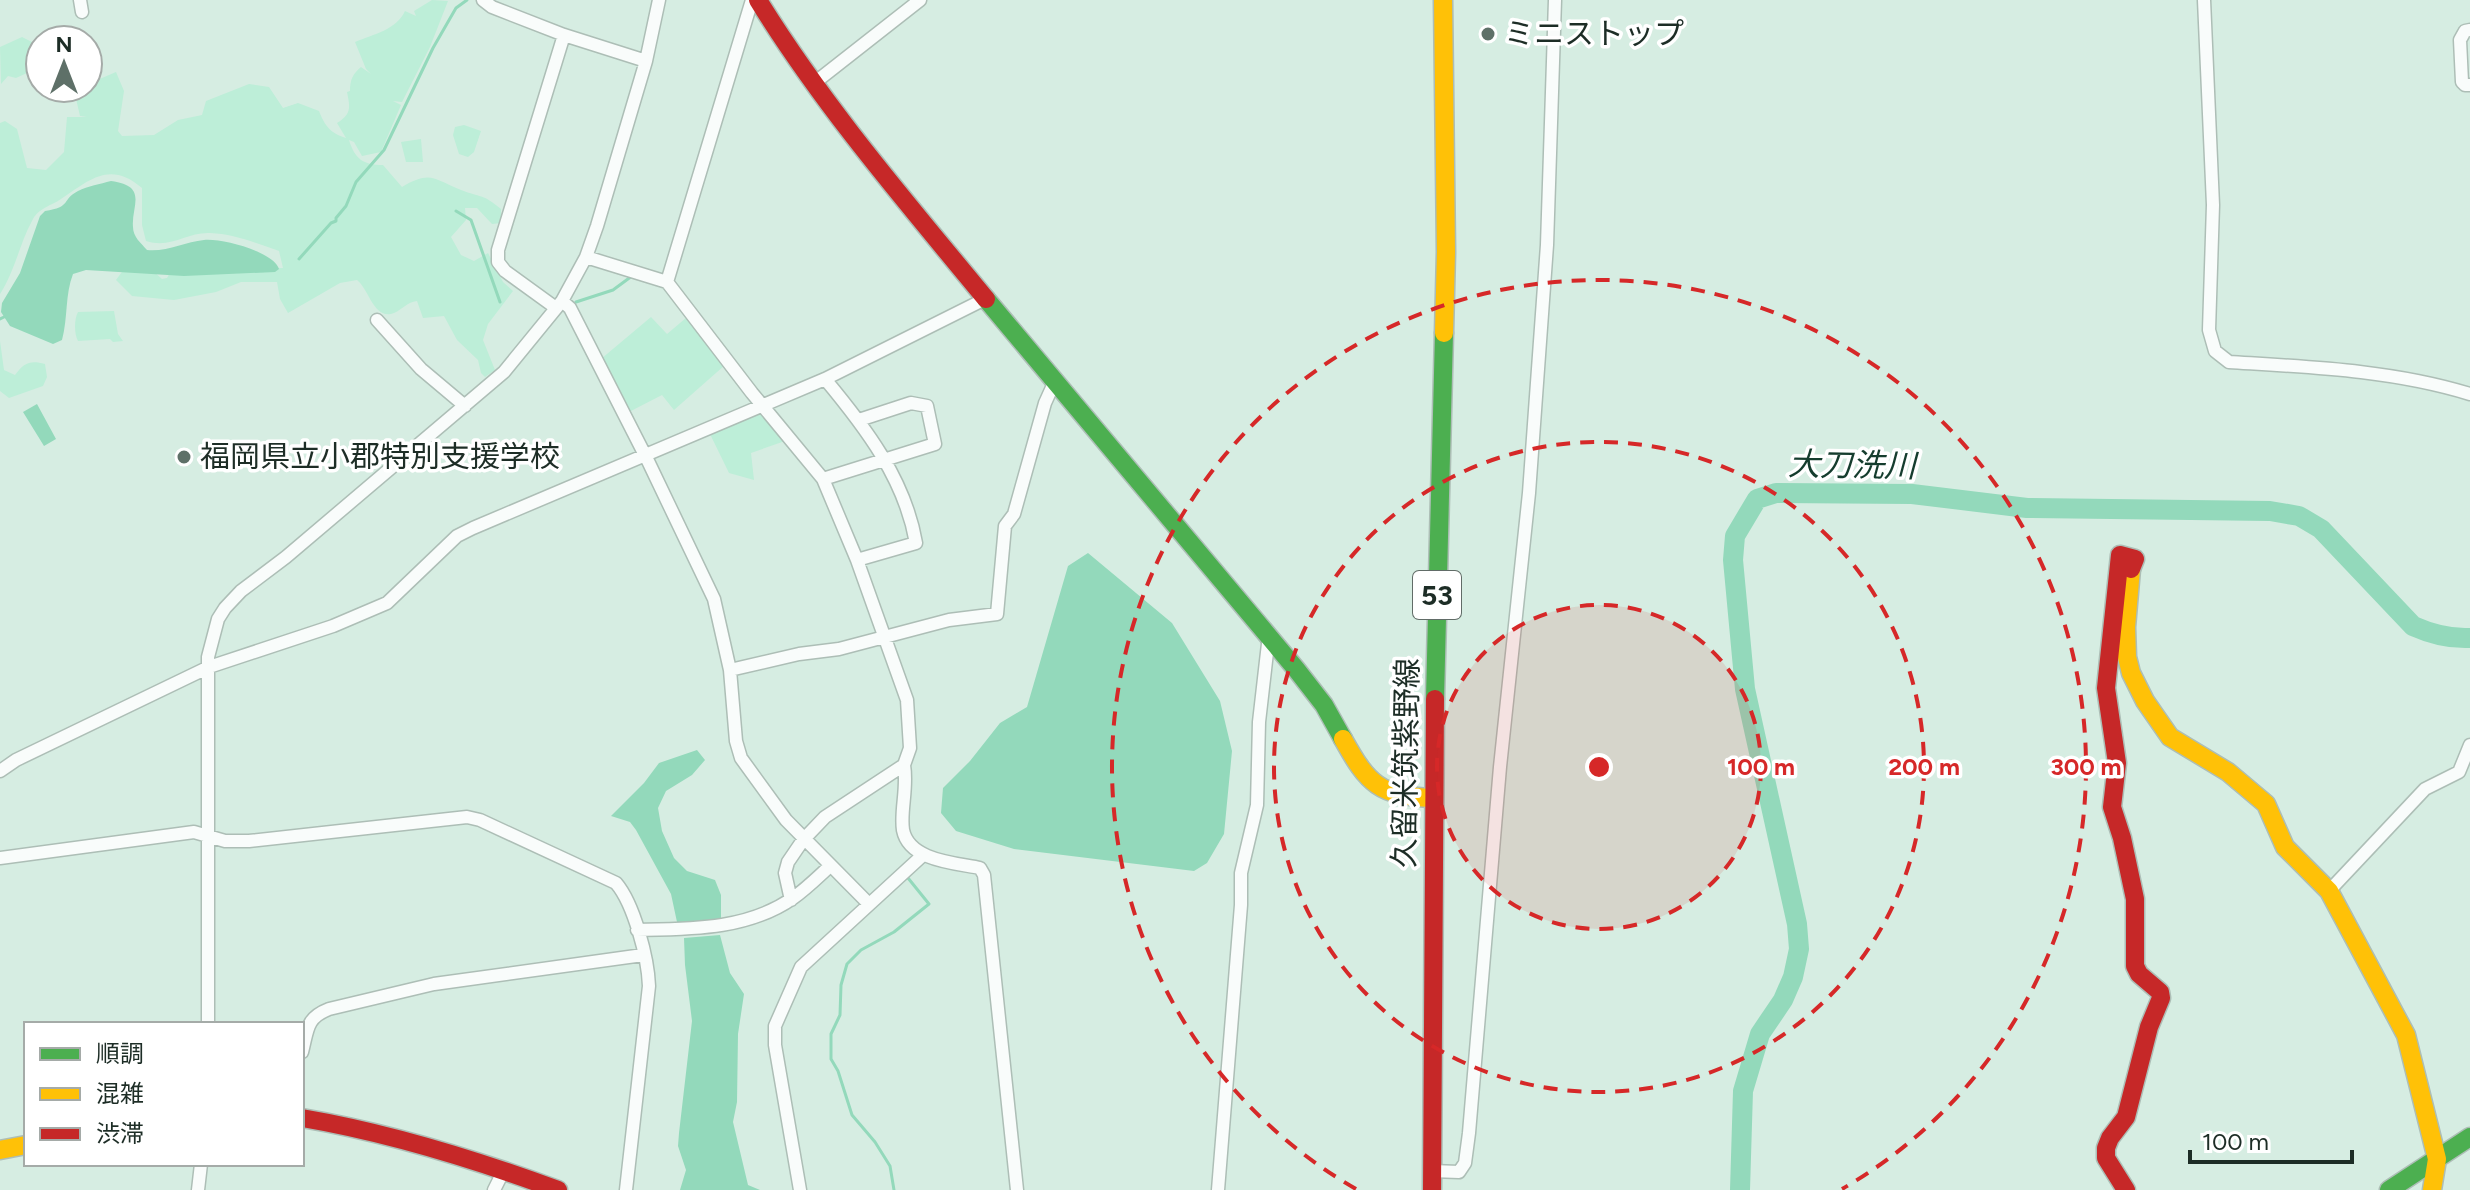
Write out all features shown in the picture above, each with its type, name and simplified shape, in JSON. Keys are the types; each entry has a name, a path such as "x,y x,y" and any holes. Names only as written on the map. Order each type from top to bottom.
{"street":[{"path":"483,0 492,7 564,35 646,61"},
{"path":"208,1022 208,657 218,619 241,591 286,557 504,372 559,305 586,257 597,226 646,61 659,0"},
{"path":"755,0 813,84 985,299 1269,635 1324,705 1361,772 1383,789 1409,797 1433,798"},
{"path":"667,282 755,0"},
{"path":"813,84 920,0"},
{"name":"久留米筑紫野線","path":"1432,1181 1433,798 1446,252 1443,0"},
{"path":"1432,1181 1459,1172 1465,1163 1469,1133 1500,767 1529,493 1547,245 1555,0"},
{"path":"2204,0 2213,205 2209,330 2215,351 2229,362 2379,373 2470,394"},
{"path":"2470,30 2465,31 2460,40 2462,82 2470,85"},
{"path":"564,35 498,250 498,262 505,271 559,305 570,308 714,599 730,670 736,741 741,758 803,840 868,903"},
{"path":"586,257 667,282 823,479 857,560 907,700 910,748 904,765 907,783 903,829 907,839 923,855 980,868 984,875 1017,1190"},
{"path":"0,771 16,760 209,667 333,626 387,603 457,536 825,379 985,299"},
{"path":"377,320 421,369 465,406"},
{"path":"825,379 886,459 912,521 916,543 857,560"},
{"path":"730,670 799,654 839,649 949,620 997,614 1005,526 1014,514 1045,403 1055,381"},
{"path":"823,479 935,444 927,406 911,403 859,420"},
{"path":"2126,1190 2106,1158 2106,1148 2126,1117 2149,1027 2161,998 2160,992 2139,974 2135,966 2133,886 2112,807 2117,763 2106,688 2120,555 2135,559 2129,576 2127,657 2145,701 2174,741 2228,772 2266,804 2285,847 2329,891 2406,1035 2437,1159 2432,1190"},
{"path":"1218,1190 1241,873 1257,805 1259,722 1269,635"},
{"path":"2329,891 2425,789 2459,772 2470,745"},
{"path":"791,900 785,873 788,862 803,840 825,817 904,765"},
{"path":"0,858 194,832 225,841 249,841 456,817 480,820 616,883 630,902 648,966 649,986 626,1190"},
{"path":"800,1190 777,1064 775,1026 801,967 923,855"},
{"path":"637,930 701,929 754,917 791,900 830,866"},
{"path":"304,1044 310,1020 329,1009 434,984 643,955"},
{"path":"304,1118 361,1127 504,1170 558,1190"},
{"path":"2389,1190 2470,1137"},
{"path":"0,1150 24,1145"},
{"path":"198,1190 201,1166"},
{"path":"494,1190 504,1170"}],"shaded area":[{"path":"432,0 448,1 430,47 402,102 393,101 401,105 381,152 362,156 354,142 349,140 361,160 383,165 402,187 420,179 432,178 485,198 501,209 501,223 492,224 477,208 465,208 466,220 451,237 461,255 474,261 488,253 503,282 513,291 488,324 483,340 495,370 485,377 478,360 457,340 444,316 423,318 417,301 394,313 381,312 357,280 340,283 288,313 280,299 277,282 241,282 216,292 174,300 132,296 116,280 127,265 151,269 162,279 167,278 171,271 283,268 279,251 228,235 201,233 171,242 146,241 142,225 142,188 120,175 110,174 90,180 38,213 0,294 0,123 5,121 17,129 27,168 46,170 64,152 67,117 87,117 80,116 77,104 104,104 104,77 116,72 124,91 118,131 122,136 154,135 178,120 202,115 206,101 249,84 269,87 283,108 298,103 319,111 329,128 346,138 337,123 349,110 347,92 350,91 351,80 361,67 371,74 355,42 390,27 405,11 416,16 414,11"},
{"path":"24,38 24,74 16,78 8,76 1,84 0,47"},
{"path":"464,125 481,131 474,152 468,157 459,154 453,135 455,127"},
{"path":"421,139 423,162 406,162 401,142"},
{"path":"111,181 130,187 134,192 133,231 147,250 162,250 204,240 223,241 268,257 279,269 275,272 184,276 86,270 73,274 62,340 53,344 10,326 1,312 2,303 20,273 40,216 63,205 78,191"},
{"path":"114,311 118,334 123,341 78,341 75,326 78,312"},
{"path":"651,317 667,334 686,318 725,365 674,410 662,395 629,412 601,359"},
{"path":"0,341 4,370 15,375 28,364 45,364 47,377 43,386 9,398 0,391"},
{"path":"37,404 56,439 44,446 23,412"},
{"path":"762,412 785,441 751,453 754,480 729,473 710,434"},
{"path":"1088,553 1172,623 1220,701 1232,751 1224,834 1207,863 1194,871 1014,849 956,831 941,813 943,788 970,761 1000,723 1027,707 1068,566"},
{"path":"697,750 705,760 692,775 666,791 658,808 662,831 674,858 687,871 715,880 721,895 721,920 686,924 677,922 671,894 636,830 630,822 611,816 659,763"},
{"path":"720,935 730,973 744,994 738,1034 737,1102 733,1122 748,1185 760,1190 680,1190 686,1170 678,1146 692,1021 684,938"}],"waterway":[{"path":"299,259 336,221 356,182 384,150 433,48 456,8 467,0"},
{"path":"456,211 471,220 500,302"},
{"path":"576,302 613,290 632,276"},
{"path":"0,319 4,317"},
{"name":"大刀洗川","path":"1740,1190 1743,1091 1760,1034 1783,1000 1793,977 1799,949 1797,924 1745,689 1733,560 1735,536 1757,499 1776,493 1912,494 2027,508 2270,511 2299,516 2321,529 2413,626 2455,638 2470,638"},
{"path":"894,1190 890,1166 852,1115 831,1059 831,1034 840,1015 841,985 847,964 861,950 894,932 929,904 908,878"}],"traffic: fast":[{"path":"986,299 1296,669 1324,705 1343,739"},
{"path":"1435,699 1444,333"},
{"path":"2389,1190 2470,1137"}],"traffic: slow":[{"path":"1443,0 1444,333"},
{"path":"2131,569 2126,627 2131,673 2145,701 2170,737 2228,772 2266,804 2285,847 2329,891 2406,1035 2437,1159 2432,1190"},
{"path":"1343,739 1360,767 1377,785 1400,794 1433,798"},
{"path":"0,1150 24,1145"}],"traffic: jam":[{"path":"758,0 838,116 986,299"},
{"path":"2126,1190 2106,1158 2106,1148 2126,1117 2149,1027 2161,998 2160,992 2139,974 2135,966 2135,899 2112,807 2117,763 2106,688 2120,555 2135,559 2131,569"},
{"path":"1432,1190 1435,699"},
{"path":"304,1118 432,1148 558,1190"}],"place":[{"name":"ミニストップ","path":"1488,34"},
{"name":"福岡県立小郡特別支援学校","path":"184,457"}]}
